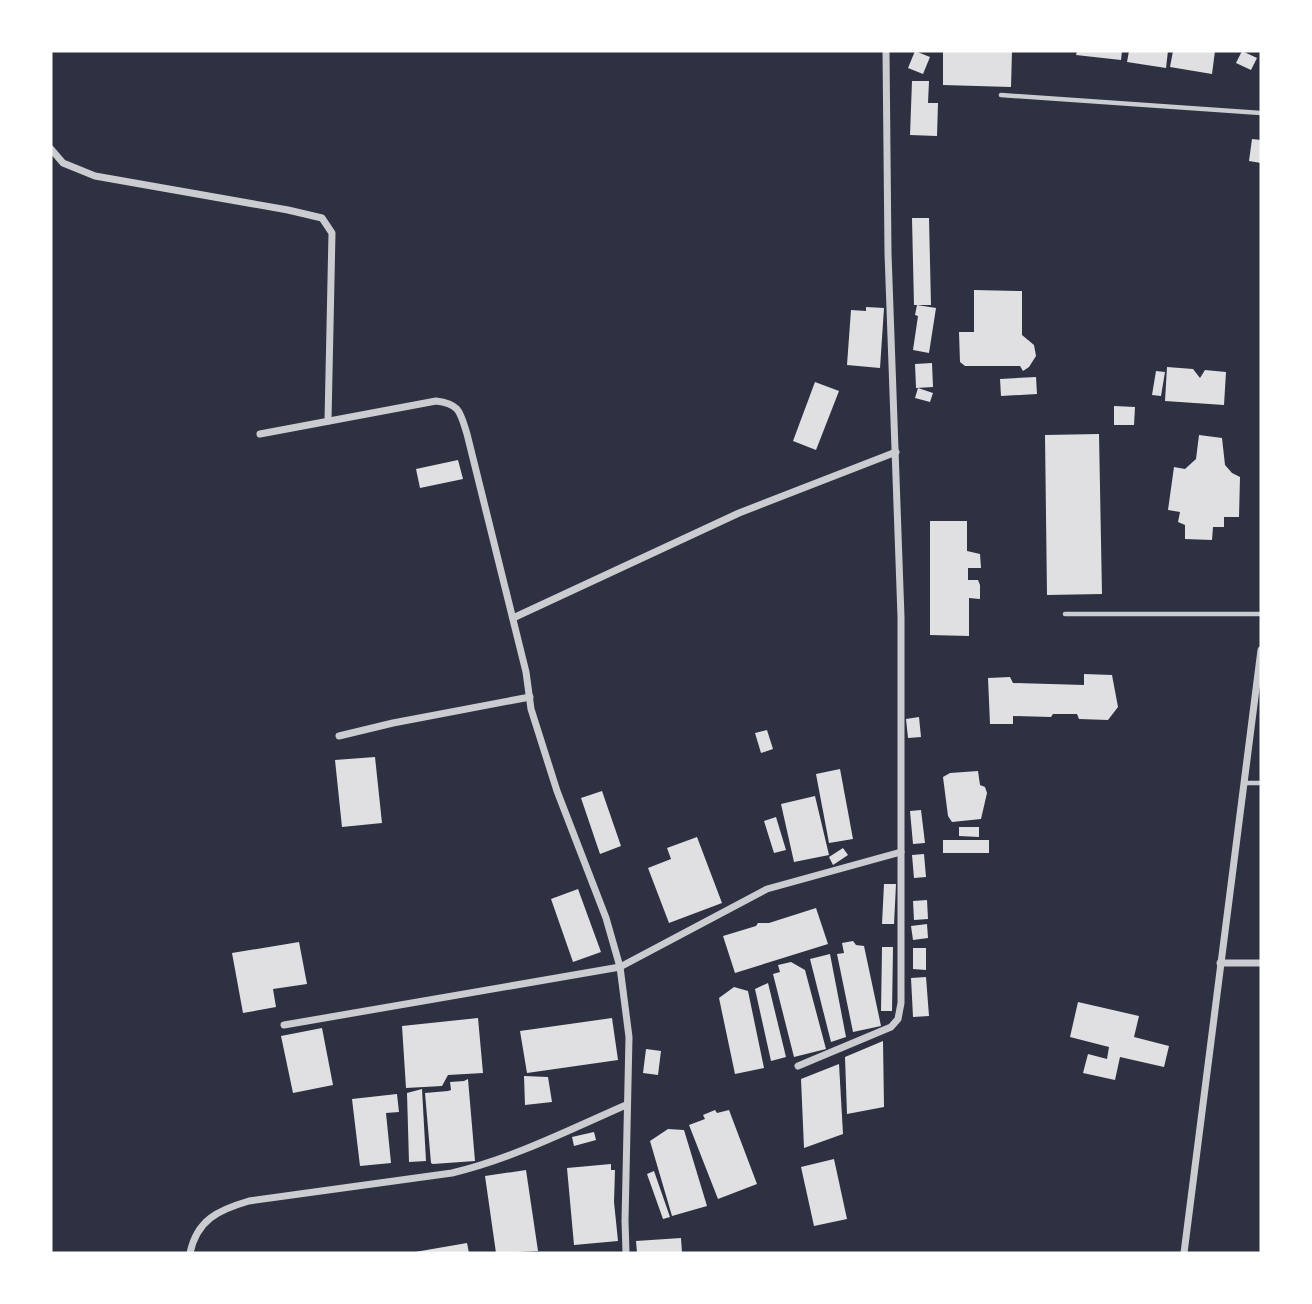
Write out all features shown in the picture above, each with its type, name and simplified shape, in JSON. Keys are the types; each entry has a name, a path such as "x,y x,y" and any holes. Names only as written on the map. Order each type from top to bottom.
{"street":[{"path":"798,1066 891,1027 898,1018 901,1003 901,617 888,253 886,51"},
{"path":"51,149 63,163 95,176 288,209 322,218 332,233 328,421"},
{"path":"260,434 436,401 450,402 459,410 526,671 531,709 557,791 606,918 620,967 629,1037 626,1253"},
{"path":"513,618 739,513 896,452"},
{"path":"1184,1253 1261,650"},
{"path":"339,736 530,697"},
{"path":"284,1025 620,967 766,889 901,852"},
{"path":"1220,963 1261,963"},
{"path":"190,1253 192,1244 207,1219 226,1208 249,1201 428,1177 485,1165 626,1105"}],"lane":[{"path":"1001,95 1261,113"},
{"path":"1065,614 1261,614"},
{"path":"1251,729 1261,729"},
{"path":"1244,782 1261,783"}],"building":[{"path":"915,51 930,57 923,74 908,68"},
{"path":"943,51 1012,51 1011,87 943,85"},
{"path":"1077,51 1122,51 1121,60 1076,55"},
{"path":"1129,51 1168,51 1166,68 1127,62"},
{"path":"1173,51 1215,51 1212,74 1170,67"},
{"path":"1242,51 1257,58 1251,70 1236,63"},
{"path":"912,81 929,81 928,103 938,103 937,136 910,135"},
{"path":"1252,139 1261,140 1261,163 1249,161"},
{"path":"912,218 929,218 931,305 914,305"},
{"path":"974,290 1022,291 1022,335 1034,345 1036,356 1023,371 1020,366 965,366 960,362 959,332 974,332"},
{"path":"917,305 936,308 929,353 913,350"},
{"path":"866,307 884,308 880,368 847,365 851,310 866,311"},
{"path":"932,363 933,387 916,388 915,364"},
{"path":"1167,367 1193,369 1200,378 1205,370 1226,372 1224,405 1165,401"},
{"path":"1156,371 1165,372 1161,396 1152,395"},
{"path":"1036,377 1037,394 1001,396 1000,379"},
{"path":"815,382 839,391 816,450 793,441"},
{"path":"918,388 933,393 930,402 915,398"},
{"path":"1114,406 1135,407 1134,425 1114,425"},
{"path":"1099,434 1102,594 1047,595 1045,435"},
{"path":"1199,435 1222,438 1225,465 1240,477 1239,517 1224,517 1224,527 1213,527 1212,540 1185,539 1185,525 1178,522 1180,512 1168,510 1174,467 1185,469 1196,459"},
{"path":"458,460 463,479 420,488 416,469"},
{"path":"930,521 967,521 967,551 980,554 981,568 968,568 968,580 978,580 980,585 980,599 969,598 969,636 930,635"},
{"path":"1084,674 1112,675 1118,707 1108,720 1079,719 1077,714 1053,714 1051,717 1013,716 1013,724 990,724 988,678 1010,677 1013,683 1084,685"},
{"path":"919,717 921,737 908,738 906,719"},
{"path":"767,730 773,749 761,753 755,733"},
{"path":"375,757 382,823 342,827 335,760"},
{"path":"840,769 853,839 829,843 816,774"},
{"path":"978,771 980,785 985,787 987,793 981,819 952,822 948,816 943,777 950,773"},
{"path":"602,791 621,846 600,854 581,798"},
{"path":"815,796 829,855 794,862 781,804"},
{"path":"921,810 925,843 913,844 910,811"},
{"path":"776,817 786,850 774,853 764,821"},
{"path":"959,827 979,827 979,837 959,836"},
{"path":"697,837 722,903 669,923 648,868 671,859 667,848"},
{"path":"943,840 989,840 989,853 943,853"},
{"path":"843,848 848,855 833,865 829,857"},
{"path":"924,854 926,877 914,878 912,855"},
{"path":"884,884 896,884 894,924 882,924"},
{"path":"578,889 601,952 573,962 551,899"},
{"path":"927,900 928,919 914,920 913,901"},
{"path":"816,908 828,944 735,973 723,936 756,926 758,923 769,923"},
{"path":"927,924 928,938 913,940 911,926"},
{"path":"853,941 856,945 864,946 881,1026 853,1032 837,954 844,953 842,943"},
{"path":"299,942 307,984 273,989 276,1007 243,1013 232,953"},
{"path":"882,947 893,947 892,1011 881,1011"},
{"path":"913,948 926,948 926,970 913,969"},
{"path":"830,954 846,1037 831,1042 810,959"},
{"path":"791,962 805,970 826,1049 794,1057 773,974 780,972 778,965"},
{"path":"926,977 929,1016 913,1017 911,978"},
{"path":"768,983 786,1057 771,1061 755,989"},
{"path":"734,987 748,991 764,1068 735,1074 719,998"},
{"path":"1078,1002 1139,1016 1134,1037 1169,1046 1164,1067 1120,1057 1115,1080 1083,1073 1088,1054 1107,1059 1109,1047 1070,1037"},
{"path":"478,1018 483,1073 448,1075 442,1086 406,1088 402,1026"},
{"path":"612,1018 618,1060 527,1073 520,1031"},
{"path":"322,1028 333,1085 293,1093 281,1036"},
{"path":"883,1041 884,1107 847,1114 845,1057"},
{"path":"646,1049 661,1051 658,1075 643,1073"},
{"path":"839,1064 843,1134 804,1148 801,1079"},
{"path":"524,1076 548,1077 552,1102 525,1105"},
{"path":"468,1079 475,1161 433,1164 425,1093 448,1091 451,1090 450,1082"},
{"path":"422,1089 426,1161 409,1162 407,1093"},
{"path":"397,1094 399,1112 386,1113 391,1163 360,1166 352,1099"},
{"path":"715,1110 717,1113 729,1110 757,1184 718,1199 689,1125 705,1119 703,1115"},
{"path":"668,1129 684,1130 707,1206 672,1216 650,1141"},
{"path":"594,1132 596,1140 574,1146 572,1137"},
{"path":"834,1159 847,1219 814,1226 801,1167"},
{"path":"611,1164 611,1170 615,1170 614,1202 618,1241 574,1245 567,1168"},
{"path":"526,1170 538,1251 496,1253 485,1176"},
{"path":"654,1171 670,1217 663,1219 647,1174"},
{"path":"681,1238 682,1253 637,1253 636,1241"},
{"path":"467,1243 469,1253 415,1253 415,1252"}]}
